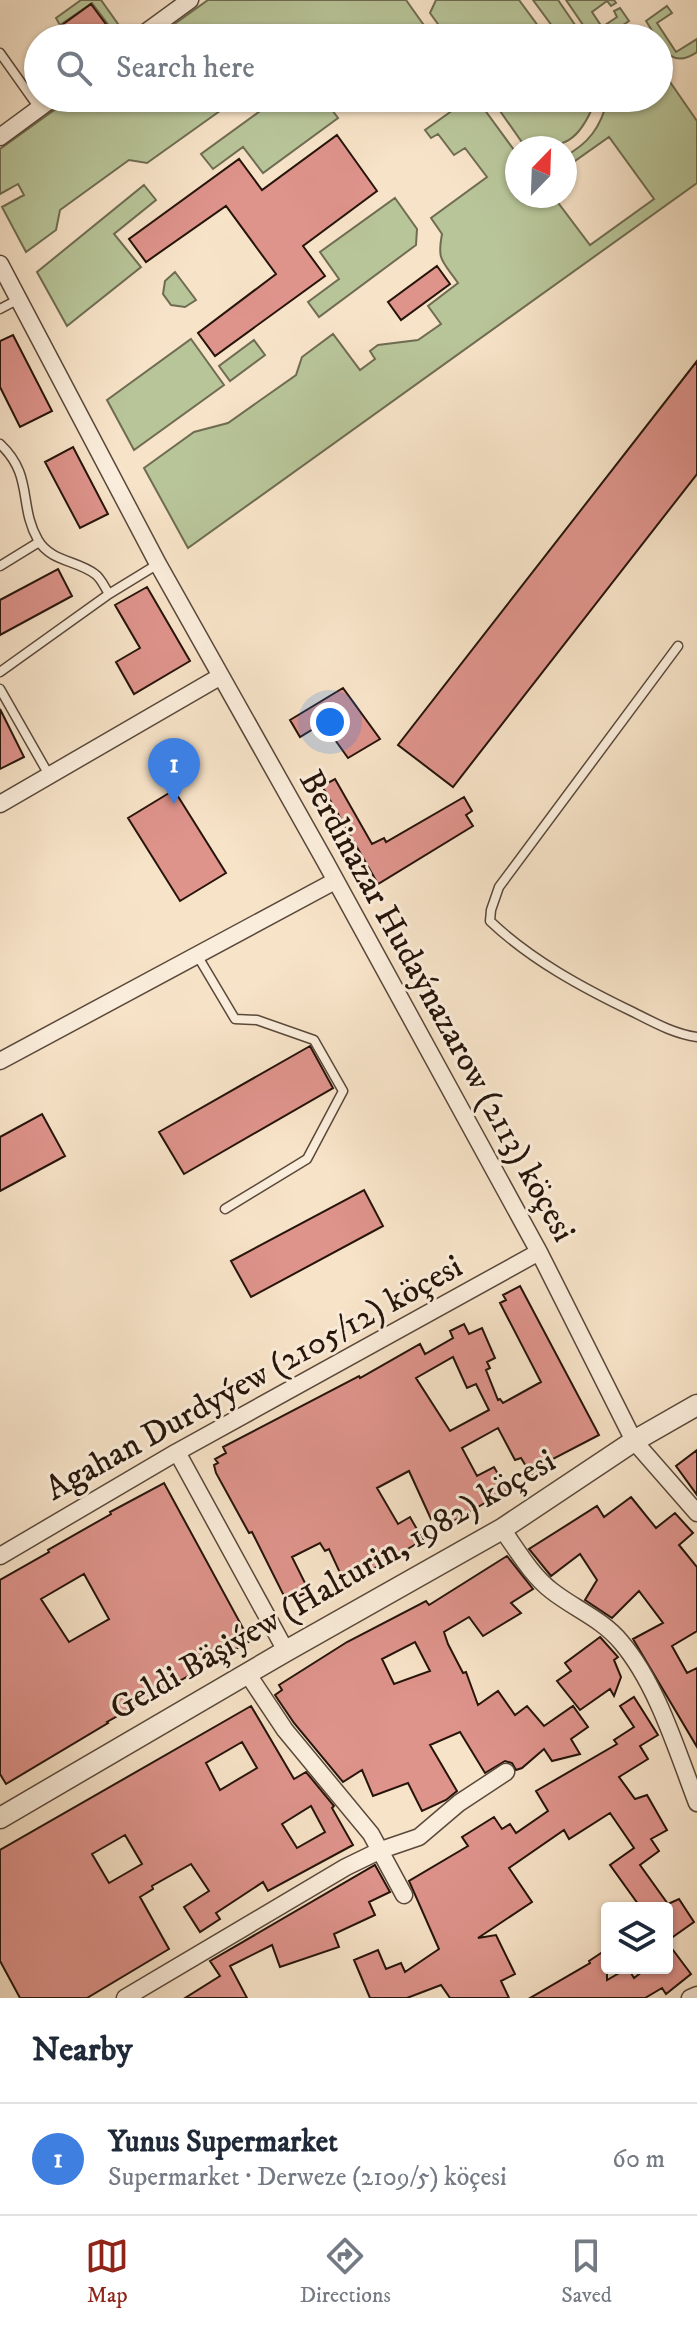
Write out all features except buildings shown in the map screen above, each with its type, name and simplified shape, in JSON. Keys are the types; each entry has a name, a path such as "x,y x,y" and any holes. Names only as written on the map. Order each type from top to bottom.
{"street":[{"path":"157,24 190,0"},
{"path":"0,137 34,112"},
{"name":"Berdinazar Hudaýnazarow (2113) köçesi","path":"0,264 158,564 539,1252 634,1441 697,1513"},
{"path":"0,804 221,676"},
{"path":"0,1061 335,881"},
{"name":"Agahan Durdyýew (2105/12) köçesi","path":"0,1556 177,1452 539,1252"},
{"name":"Geldi Bäşiýew (Halturin, 1982) köçesi","path":"0,1818 247,1673 502,1529 634,1441 697,1405"},
{"path":"177,1452 286,1651"},
{"path":"502,1529 551,1591 605,1625 623,1644 654,1698 697,1803"},
{"path":"247,1673 285,1730 342,1796 381,1850 404,1895"},
{"path":"125,1998 346,1867 381,1850 419,1837 459,1803 506,1772"},
{"path":"690,1998 697,1995"}],"lane":[{"path":"0,53 24,79"},
{"path":"0,309 19,299"},
{"path":"0,444 10,453 25,482 26,502 39,542 54,556 96,574 109,594"},
{"path":"0,566 39,542"},
{"path":"0,672 109,594 158,564"},
{"path":"678,646 499,887 490,921 529,953 589,991 663,1027 697,1037"},
{"path":"0,689 49,776"},
{"path":"197,955 235,1019 257,1020 314,1040 343,1091 307,1159 225,1209"}],"green space":[{"path":"81,0 101,0 118,24 108,24 92,3 61,24 56,18"},
{"path":"208,0 406,0 423,24 175,24"},
{"path":"436,0 519,0 537,24 438,24 430,13"},
{"path":"533,0 558,0 574,24 551,24"},
{"path":"566,0 614,0 616,3 611,6 607,1 592,12 600,24 582,24"},
{"path":"667,6 672,13 658,24 648,24 646,21"},
{"path":"620,8 629,21 606,24 617,17 614,11"},
{"path":"697,39 697,52 679,59 673,57 673,47 676,52"},
{"path":"673,86 697,121 697,183 188,548 144,468 194,432 228,423 296,375 302,357 333,334 360,370 375,359 370,351 378,345 418,340 441,324 428,306 458,283 442,260 442,234 431,218 487,177 465,148 454,155 438,134 431,138 425,130 450,112 486,112 505,138 505,208 562,208 590,245 654,199 609,137 577,160 577,148 592,134 603,112 673,112"},
{"path":"52,112 218,112 147,163 129,160 60,210 56,230 26,252 2,207 24,195 18,184 0,194 0,149"},
{"path":"259,112 334,112 338,118 263,173 243,147 213,169 201,154"},
{"path":"501,112 590,112 576,134 518,136"},
{"path":"144,185 156,200 114,234 141,267 67,326 37,272"},
{"path":"395,198 417,229 416,245 319,317 308,302 339,279 320,252"},
{"path":"175,272 196,300 185,307 171,305 163,294 165,281"},
{"path":"191,339 224,385 134,450 107,400"},
{"path":"254,340 265,355 230,381 219,366"}],"place":[{"name":"Yunus Supermarket","path":"174,804"}]}
